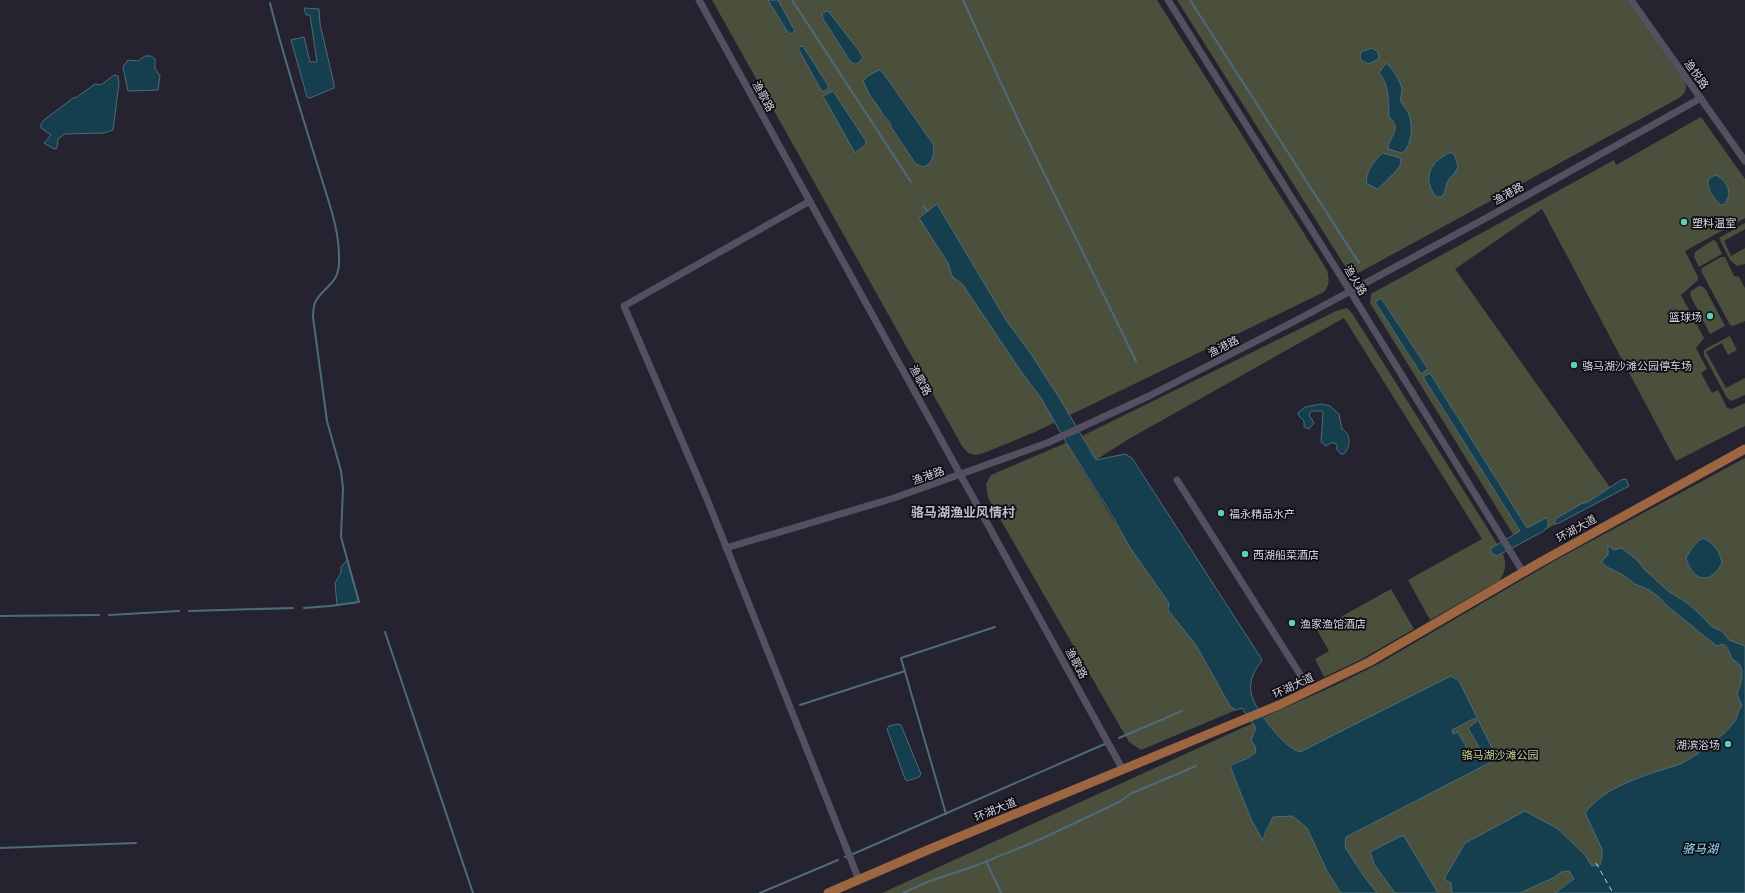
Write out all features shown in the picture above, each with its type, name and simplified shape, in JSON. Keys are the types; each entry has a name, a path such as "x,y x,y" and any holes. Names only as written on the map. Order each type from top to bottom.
{"main road":[{"name":"环湖大道","path":"828,893 1279,705 1369,662 1523,572 1745,449"}],"street":[{"name":"渔歌路","path":"699,0 1123,770"},
{"name":"渔火路","path":"1168,0 1523,572"},
{"name":"渔悦路","path":"1631,0 1745,161"},
{"name":"渔港路","path":"726,548 894,498 1046,443 1128,405 1288,325 1488,217 1701,98"},
{"path":"810,201 624,306 726,548 859,880"},
{"path":"1178,480 1310,690"}],"green space":[{"path":"712,0 1157,0 1327,270 1329,279 1327,287 1324,292 1035,432 984,453 975,455 968,453 962,446"},
{"path":"1177,0 1627,0 1684,80 1686,88 1685,92 1679,98 1356,273 1347,268 1343,263"},
{"path":"1701,117 1745,179 1745,218 1685,251 1698,277 1698,280 1681,295 1704,338 1696,348 1707,369 1701,373 1712,393 1718,390 1727,408 1732,409 1745,403 1745,426 1676,461 1542,209 1455,269 1614,493 1519,544 1370,303 1371,294 1614,160 1616,165"},
{"path":"1745,223 1745,229 1724,241 1731,256 1745,248 1745,264 1737,266 1730,260 1719,238"},
{"path":"1713,240 1716,241 1722,254 1699,267 1694,257 1695,252"},
{"path":"1721,257 1725,257 1734,276 1739,277 1745,288 1745,321 1733,326 1730,325 1701,271 1702,268"},
{"name":"篮球场","path":"1699,286 1702,286 1706,290 1725,326 1710,334 1690,295 1691,291"},
{"path":"1347,308 1352,313 1504,556 1505,567 1500,580 1430,620 1408,580 1482,539 1344,318 1127,440 1096,460 1080,466 1134,553 1169,603 1168,610 1196,645 1230,706 1236,710 1141,750 1129,742 988,498 986,484 991,475 1082,436 1336,311"},
{"path":"1730,336 1737,350 1728,355 1722,343 1706,352 1726,388 1745,378 1745,395 1731,401 1727,398 1704,355 1704,351 1707,348"},
{"name":"骆马湖沙滩公园","path":"1745,458 1745,776 1603,854 1600,865 1566,884 1555,893 1358,893 1345,873 1264,717 1336,685 1380,663 1556,560"},
{"path":"1391,589 1414,629 1360,660 1324,677 1315,659 1329,651 1317,630"},
{"path":"1253,723 1256,728 1252,736 1256,748 1255,753 1230,766 1251,819 1263,840 1273,816 1293,816 1307,828 1327,871 1341,893 882,893"}],"water":[{"path":"768,0 778,0 795,31 791,34 787,31"},
{"path":"304,8 319,9 320,24 334,84 334,88 310,98 307,97 291,40 304,37 310,62 317,62 310,15 306,15"},
{"path":"826,11 829,12 860,52 863,58 857,64 850,61 823,19 822,14"},
{"path":"803,46 828,85 828,89 822,92 799,50 798,47"},
{"path":"1372,48 1378,52 1379,59 1368,64 1362,61 1360,57 1361,52"},
{"path":"145,56 151,56 155,59 155,68 160,76 158,90 128,91 123,67 128,60 138,61"},
{"path":"1386,63 1400,83 1402,89 1401,102 1408,112 1411,122 1410,139 1406,149 1402,153 1388,149 1394,133 1395,125 1389,117 1387,88 1379,73"},
{"path":"879,70 884,74 933,144 933,154 928,165 920,166 915,163 891,127 890,123 869,94 863,81 868,76"},
{"path":"114,75 118,76 119,83 113,130 104,133 65,134 58,139 57,148 54,149 44,143 51,135 41,128 41,124 44,120 73,98 77,97 95,84 101,85"},
{"path":"833,91 866,141 865,145 855,153 823,96"},
{"path":"1451,152 1455,156 1458,166 1449,179 1443,195 1441,197 1436,197 1429,183 1430,170 1438,160"},
{"path":"1383,153 1400,158 1401,160 1400,166 1397,170 1378,189 1367,184 1366,180 1371,167"},
{"path":"1715,175 1723,180 1728,188 1728,197 1723,205 1716,200 1708,184 1708,180"},
{"path":"937,204 1006,320 1031,354 1060,399 1096,460 1125,454 1132,458 1259,655 1262,661 1253,676 1251,684 1253,700 1264,718 1278,736 1286,743 1293,749 1300,752 1451,676 1459,681 1494,752 1495,760 1346,837 1345,847 1363,875 1377,893 1341,893 1327,871 1307,828 1293,816 1273,817 1265,833 1263,841 1251,819 1230,766 1255,753 1256,748 1251,740 1256,728 1242,708 1236,710 1230,706 1196,645 1168,610 1169,603 1129,546 1041,398 1020,370 963,285 952,276 948,263 919,218","holes":["1475,718 1477,721 1468,728 1483,754 1473,759 1458,732 1453,734 1452,730"]},
{"path":"1381,298 1428,369 1421,374 1375,302"},
{"path":"1430,373 1527,528 1546,518 1548,519 1548,527 1542,532 1497,556 1492,554 1490,549 1520,531 1423,377"},
{"path":"1321,404 1330,406 1339,414 1342,429 1347,434 1349,440 1348,447 1344,454 1341,454 1337,450 1335,443 1331,443 1326,446 1321,442 1322,411 1311,411 1309,415 1314,423 1309,429 1304,427 1304,421 1298,413 1305,407"},
{"path":"1626,479 1629,486 1555,524 1555,519 1581,504 1588,502 1621,480"},
{"path":"1703,538 1716,548 1722,563 1713,575 1707,578 1697,576 1689,566 1686,558 1695,544"},
{"name":"骆马湖","path":"1608,545 1614,550 1622,548 1637,560 1644,569 1668,591 1686,602 1712,627 1722,631 1729,640 1745,646 1745,893 1555,893 1574,879 1569,871 1561,872 1555,877 1520,893 1452,893 1451,883 1444,879 1465,843 1525,811 1558,829 1585,855 1592,866 1600,865 1602,849 1585,813 1592,805 1600,798 1618,787 1638,778 1678,765 1697,754 1713,743 1732,725 1736,719 1738,711 1742,706 1737,694 1741,682 1742,670 1739,664 1733,660 1727,647 1723,644 1717,646 1714,644 1665,604 1659,597 1649,590 1635,584 1601,562 1608,555"},
{"path":"347,560 359,602 337,605 335,583 341,573 341,567"},
{"path":"898,724 901,725 921,774 919,777 907,781 887,729 889,726"},
{"path":"1401,836 1404,836 1438,893 1395,893 1374,864 1370,852"}],"waterway":[{"path":"792,0 911,182"},
{"path":"963,0 1019,122 1136,361"},
{"path":"1190,0 1359,263"},
{"path":"270,3 287,66 330,204 338,238 339,262 337,274 332,283 316,301 313,317 327,421 341,471 343,488 341,537 359,602 304,608"},
{"path":"924,206 927,211"},
{"path":"189,611 293,608"},
{"path":"109,615 179,611"},
{"path":"0,616 99,615"},
{"path":"946,814 901,658 995,627"},
{"path":"385,632 473,893"},
{"path":"800,705 905,671"},
{"path":"1119,738 1182,711"},
{"path":"853,854 1107,743"},
{"path":"903,893 930,881 975,866 1039,840 1119,802 1130,794 1196,766"},
{"path":"0,848 136,843"},
{"path":"760,893 838,860"},
{"path":"986,861 1001,893"}],"ferry route":[{"path":"1596,863 1613,893"}],"place":[{"name":"塑料温室","path":"1684,222"},
{"name":"篮球场","path":"1710,316"},
{"name":"骆马湖沙滩公园停车场","path":"1574,365"},
{"name":"福永精品水产","path":"1221,513"},
{"name":"西湖船菜酒店","path":"1245,554"},
{"name":"渔家渔馆酒店","path":"1292,623"},
{"name":"湖滨浴场","path":"1728,744"}],"district":[{"name":"骆马湖渔业风情村","path":"963,512"}]}
